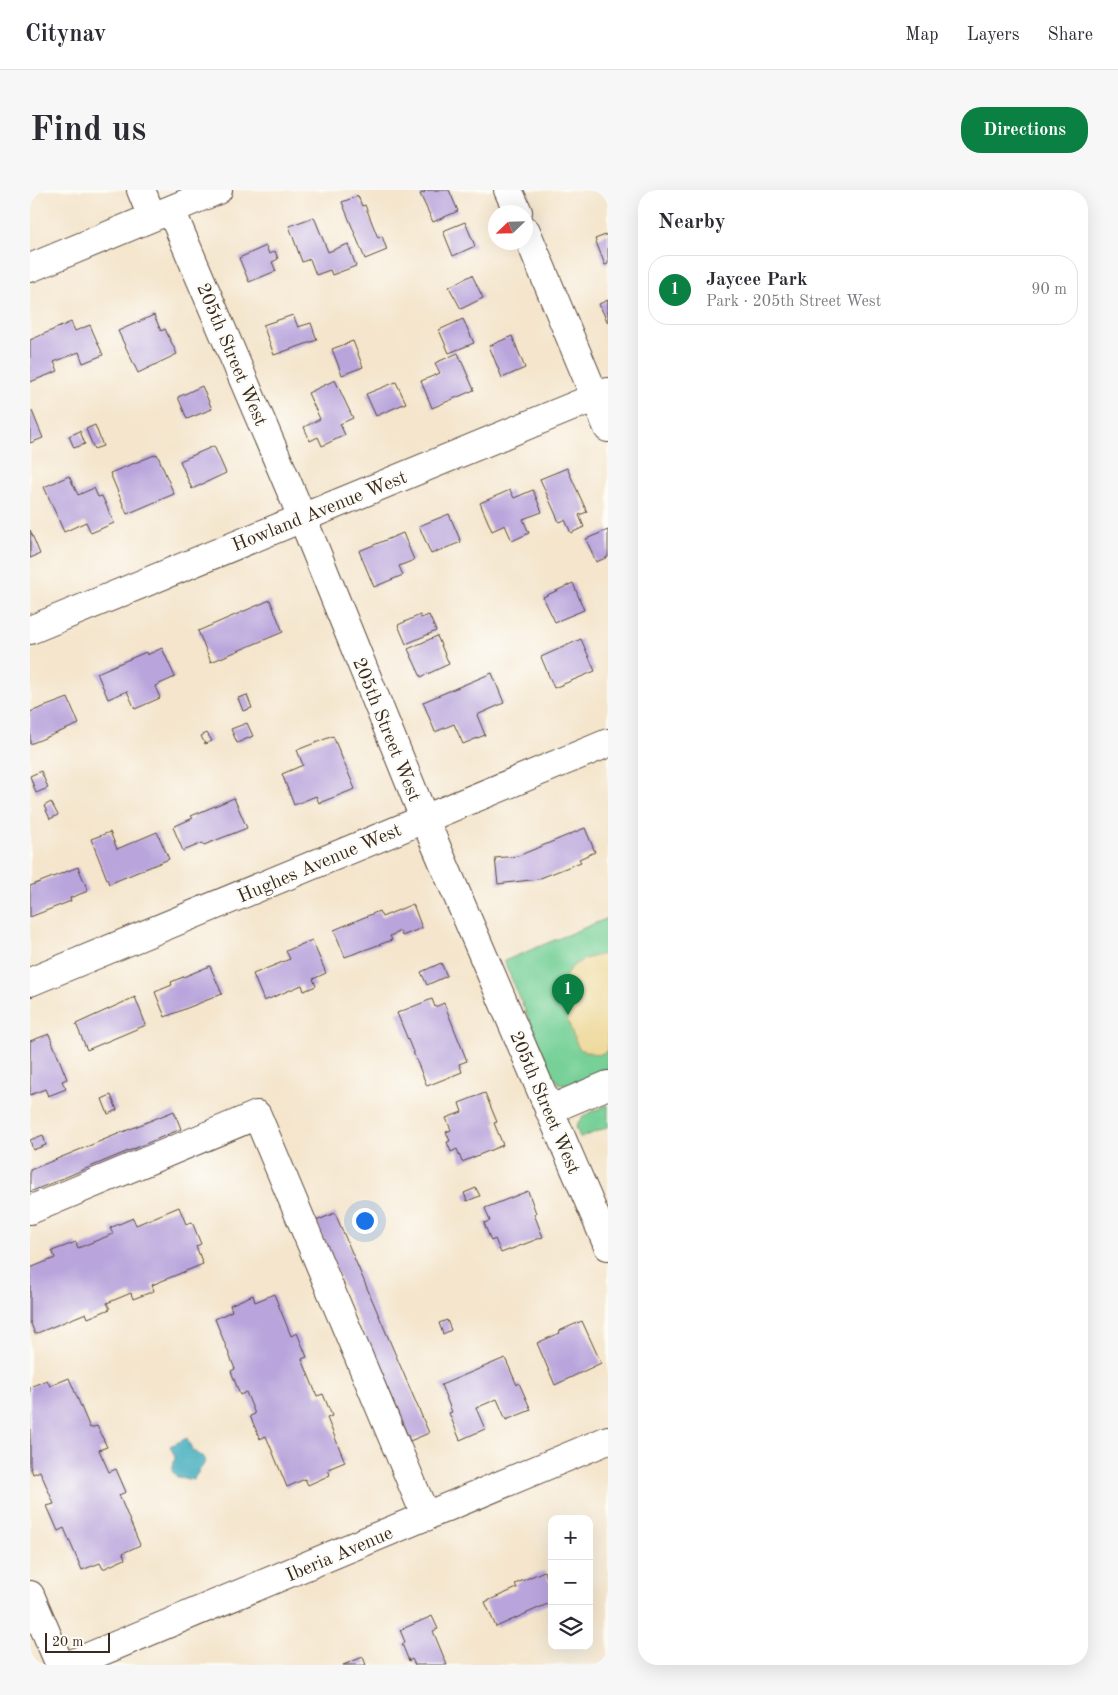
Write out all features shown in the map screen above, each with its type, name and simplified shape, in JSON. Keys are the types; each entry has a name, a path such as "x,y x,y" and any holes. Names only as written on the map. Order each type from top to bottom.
{"street":[{"name":"205th Street West","path":"140,190 162,213 302,517 424,818 608,1246"},
{"path":"30,268 218,190"},
{"path":"508,190 515,205"},
{"path":"533,246 602,395 608,428"},
{"name":"Howland Avenue West","path":"30,630 602,395"},
{"name":"Hughes Avenue West","path":"30,982 608,743"},
{"path":"549,1110 608,1085"},
{"path":"30,1210 258,1115 426,1517"},
{"name":"Iberia Avenue","path":"69,1665 608,1440"},
{"path":"30,1596 60,1665"}],"green space":[{"path":"608,918 608,1069 571,1084 560,1084 553,1076 504,961"},
{"path":"608,1105 608,1127 580,1138 576,1126 582,1118 590,1112"}],"sand":[{"path":"608,954 608,1051 598,1055 579,1049 567,1017 562,988 566,976 574,966 587,958"}],"water":[{"path":"187,1438 192,1450 206,1461 193,1480 177,1477 172,1471 175,1457 170,1446"}],"building":[{"path":"424,190 449,190 458,211 433,222 420,194 425,192"},
{"path":"358,196 362,206 365,205 378,238 382,236 387,250 365,259 342,202"},
{"path":"314,217 328,252 348,244 356,266 332,275 330,270 316,275 310,259 302,262 289,226"},
{"path":"465,222 475,246 453,256 443,231"},
{"path":"608,234 608,264 605,265 595,239"},
{"path":"266,246 269,254 275,251 278,259 272,262 276,271 249,282 239,258"},
{"path":"472,275 483,298 461,309 449,287"},
{"path":"608,300 608,323 599,304"},
{"path":"154,315 161,331 165,329 177,354 138,373 118,331"},
{"path":"293,315 298,327 311,323 317,340 274,355 263,325"},
{"path":"463,319 474,343 449,353 439,330"},
{"path":"71,322 75,331 90,325 103,355 83,363 79,352 54,362 58,371 30,382 30,340"},
{"path":"512,336 525,368 502,378 489,346"},
{"path":"353,341 363,367 342,375 332,349"},
{"path":"458,353 474,390 432,408 421,381 440,373 435,363"},
{"path":"335,380 353,418 340,424 345,435 322,446 318,437 310,441 304,427 320,419 308,393"},
{"path":"396,382 406,403 376,416 366,394"},
{"path":"202,386 212,409 187,419 178,397"},
{"path":"32,411 43,438 30,443 30,412"},
{"path":"95,425 103,446 94,449 86,429"},
{"path":"80,431 85,444 74,448 69,436"},
{"path":"214,446 226,473 192,489 180,461"},
{"path":"157,454 174,494 127,514 110,473"},
{"path":"567,468 587,512 579,515 584,527 571,533 565,520 559,522 540,479"},
{"path":"69,476 78,495 94,488 98,497 102,496 114,523 91,533 86,522 64,532 44,487"},
{"path":"510,490 514,498 533,490 542,512 523,519 529,533 512,541 505,525 492,531 480,503"},
{"path":"449,514 461,542 431,554 419,526"},
{"path":"30,530 40,554 30,558"},
{"path":"608,530 608,557 596,562 586,539"},
{"path":"403,533 414,560 399,566 403,575 374,587 359,551"},
{"path":"573,583 584,610 555,622 543,597"},
{"path":"270,600 283,632 211,662 198,631"},
{"path":"420,615 421,618 429,615 436,631 406,644 398,625"},
{"path":"437,636 449,664 421,677 408,649"},
{"path":"581,639 595,671 554,688 541,657"},
{"path":"162,648 175,677 155,686 160,698 135,709 127,691 108,699 97,673 146,652 147,655"},
{"path":"492,673 504,703 477,715 485,735 463,744 454,724 435,732 423,702"},
{"path":"247,695 252,708 243,711 238,698"},
{"path":"68,698 79,724 30,744 30,712"},
{"path":"247,723 253,736 237,743 231,729"},
{"path":"207,733 212,741 205,744 201,736"},
{"path":"333,736 355,789 319,803 316,796 294,805 282,774 303,765 297,750"},
{"path":"41,771 48,788 36,793 30,776"},
{"path":"234,798 247,828 183,851 173,827 193,818 191,816"},
{"path":"51,802 58,815 50,819 44,806"},
{"path":"585,828 595,852 579,859 581,862 538,879 498,884 495,858 518,856"},
{"path":"110,832 117,849 157,832 169,859 109,884 91,839"},
{"path":"78,867 88,891 70,898 71,901 30,917 30,886"},
{"path":"413,904 422,928 402,936 400,931 390,936 392,940 345,957 334,930 379,911 382,917"},
{"path":"312,940 326,973 313,979 316,986 304,991 302,985 264,1001 253,974 290,959 286,951"},
{"path":"441,963 447,976 427,985 421,972"},
{"path":"210,966 222,994 165,1017 155,992 172,985 171,982"},
{"path":"135,997 146,1025 87,1050 76,1024"},
{"path":"432,999 435,1007 444,1003 467,1061 459,1064 462,1072 427,1086 397,1013"},
{"path":"49,1034 67,1079 62,1081 66,1089 48,1096 45,1089 30,1095 30,1041"},
{"path":"485,1093 497,1122 494,1123 503,1145 462,1162 457,1149 451,1152 447,1142 450,1141 446,1132 451,1130 446,1118 462,1112 459,1103"},
{"path":"111,1095 117,1110 108,1114 102,1099"},
{"path":"174,1111 181,1129 30,1192 30,1170"},
{"path":"43,1135 46,1145 33,1150 30,1140"},
{"path":"476,1188 480,1196 467,1201 464,1193"},
{"path":"528,1191 543,1237 501,1253 495,1239 491,1241 484,1223 490,1221 485,1208"},
{"path":"179,1207 186,1224 192,1222 201,1244 196,1246 203,1264 152,1285 154,1291 133,1299 131,1293 107,1303 110,1309 88,1318 86,1313 35,1334 30,1321 30,1268 55,1258 52,1251 76,1242 78,1248 113,1234 110,1228 133,1218 136,1225"},
{"path":"335,1213 429,1433 410,1441 316,1221"},
{"path":"274,1294 291,1336 297,1333 307,1357 302,1359 317,1396 323,1394 332,1416 327,1418 345,1462 328,1469 330,1475 308,1485 305,1479 287,1487 266,1436 260,1439 250,1416 255,1414 246,1392 240,1395 231,1371 235,1369 215,1319 232,1311 230,1305 253,1295 255,1302"},
{"path":"447,1320 451,1330 443,1334 439,1323"},
{"path":"582,1321 601,1363 555,1385 537,1343"},
{"path":"505,1358 531,1410 506,1420 497,1399 476,1408 485,1429 460,1440 449,1413 452,1412 441,1385"},
{"path":"69,1378 90,1428 97,1426 107,1447 99,1450 109,1472 116,1469 126,1492 119,1495 140,1545 123,1553 125,1559 103,1569 100,1563 82,1570 64,1528 58,1531 47,1506 54,1504 40,1471 33,1474 30,1466 30,1387 47,1380 50,1386"},
{"path":"544,1571 548,1579 548,1604 496,1627 485,1602 517,1588 515,1584"},
{"path":"432,1616 438,1629 433,1631 447,1665 415,1665 412,1659 409,1661 402,1644 405,1642 400,1630"},
{"path":"363,1657 366,1665 343,1665"}],"place":[{"name":"Jaycee Park","path":"568,1015"}]}
